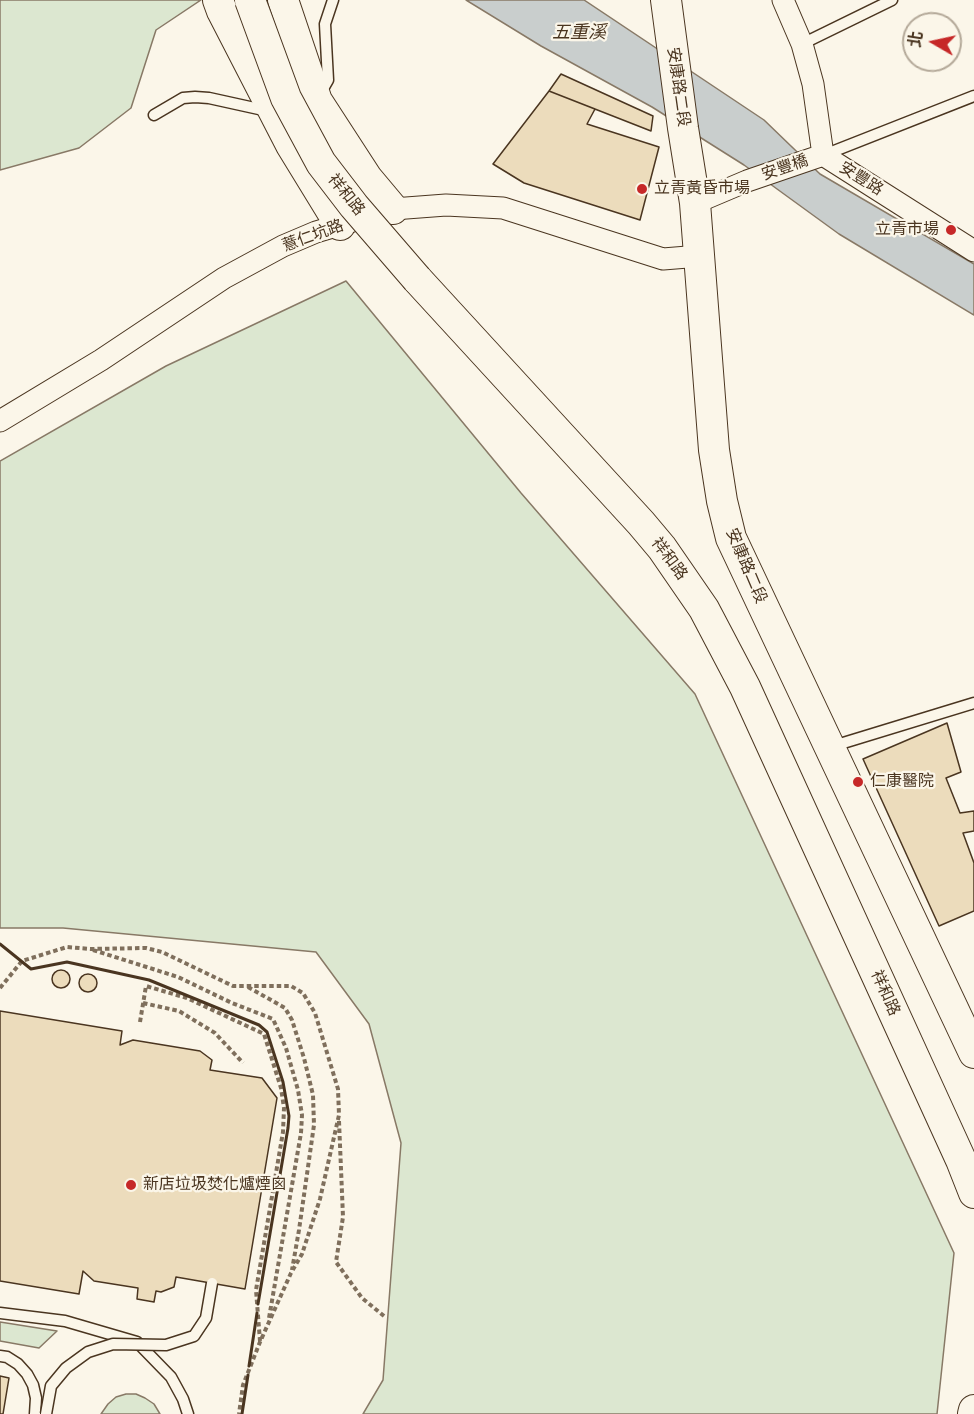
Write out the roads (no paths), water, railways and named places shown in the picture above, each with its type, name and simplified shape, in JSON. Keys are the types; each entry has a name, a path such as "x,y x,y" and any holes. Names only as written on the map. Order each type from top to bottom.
{"main road":[{"path":"218,0 296,155 340,225"},
{"name":"祥和路","path":"250,0 286,98 321,163 354,206 417,279 641,523 662,548 704,609 745,687 974,1194"},
{"path":"283,0 317,101 367,178 393,209"},
{"name":"安康路二段","path":"666,0 695,203 714,450 722,501 731,538 974,1053"}],"street":[{"name":"安豐路","path":"783,0 802,44 813,84 823,155 974,251"},
{"name":"安豐橋","path":"695,203 747,181 823,155"},
{"name":"薏仁坑路","path":"0,421 101,360 225,278 283,246 315,232 393,209 446,206 503,208 663,259 700,256"}],"lane":[{"path":"154,115 183,98 209,98 273,112 317,101 328,80 325,24 333,0"},
{"path":"802,44 892,0"},
{"path":"823,155 974,96"},
{"path":"830,747 974,703"},
{"path":"46,1414 51,1386 66,1368 88,1352 113,1344 166,1345 194,1336 206,1318 212,1283"},
{"path":"0,1313 65,1321 137,1342 171,1377 188,1414"},
{"path":"0,1356 7,1357 18,1364 27,1374 36,1398 35,1414"}],"water":[{"name":"五重溪","path":"466,0 584,0 764,120 820,174 974,264 974,315 839,234 744,165 652,107 541,46"}],"place":[{"name":"立青黃昏市場","path":"642,189"},
{"name":"立青市場","path":"951,230"},
{"name":"仁康醫院","path":"858,782"},
{"name":"新店垃圾焚化爐煙囪","path":"131,1185"}]}
